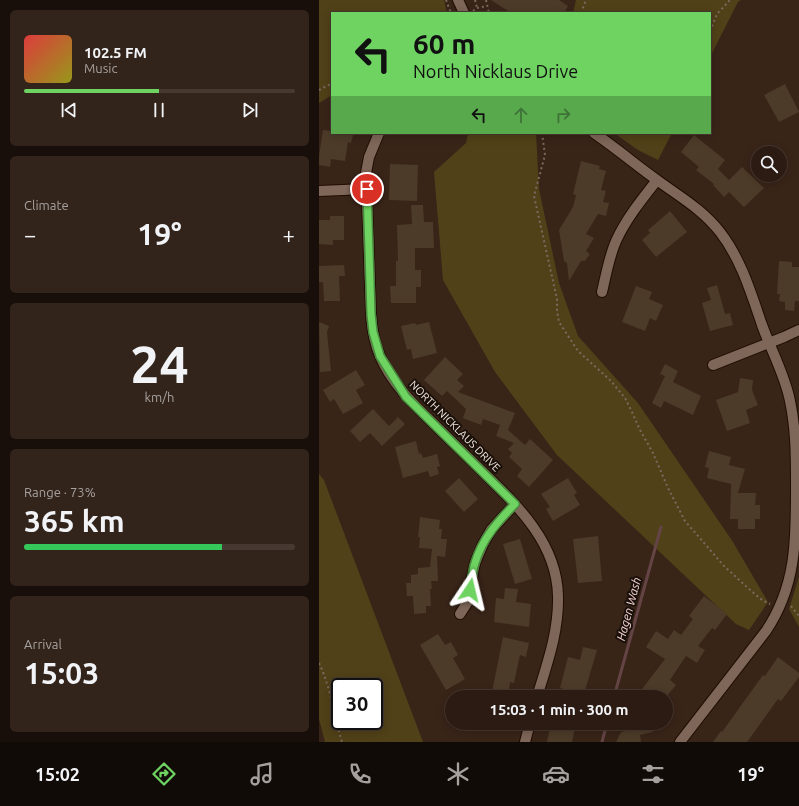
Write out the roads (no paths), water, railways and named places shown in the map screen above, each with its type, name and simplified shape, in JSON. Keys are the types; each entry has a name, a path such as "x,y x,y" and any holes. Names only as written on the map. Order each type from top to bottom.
{"street":[{"path":"458,0 464,12"},
{"name":"NORTH NICKLAUS DRIVE","path":"379,134 369,157 366,173 371,314 373,332 380,356 406,397 515,504 531,522 547,549 557,582 557,621 539,690"},
{"path":"595,134 657,180 693,204 727,242 746,279 790,400 796,440 798,479 797,531 795,551 788,586 781,604 767,631 680,742"},
{"path":"602,292 610,258 616,241 624,225 657,180"},
{"path":"319,191 367,189"},
{"path":"713,365 799,330"},
{"path":"460,614 467,603 475,563 483,544 491,530 515,504"},
{"path":"525,742 528,730"}],"waterway":[{"name":"Hagen Wash","path":"616,690 661,527"},
{"name":"Hagen Wash","path":"602,742 605,730"}]}
